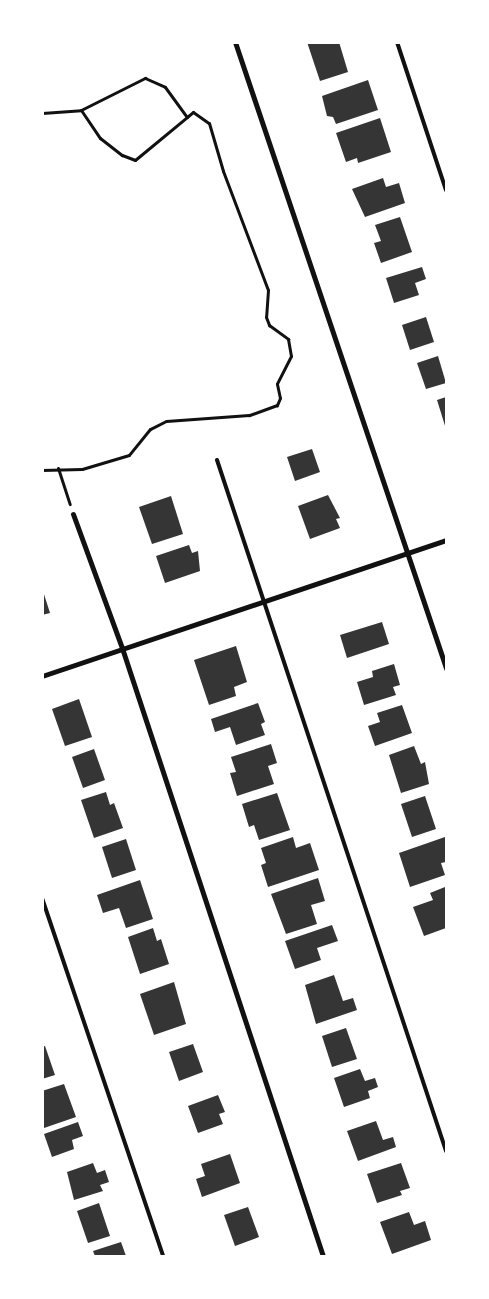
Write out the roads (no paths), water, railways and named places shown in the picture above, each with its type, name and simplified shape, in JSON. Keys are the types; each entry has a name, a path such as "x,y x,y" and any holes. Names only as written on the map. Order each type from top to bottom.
{"street":[{"path":"235,42 409,553 446,668"},
{"path":"73,514 122,648 323,1256"},
{"path":"42,676 446,540"}],"lane":[{"path":"397,42 446,190"},
{"path":"217,460 446,1151"},
{"path":"42,898 163,1256"}]}
